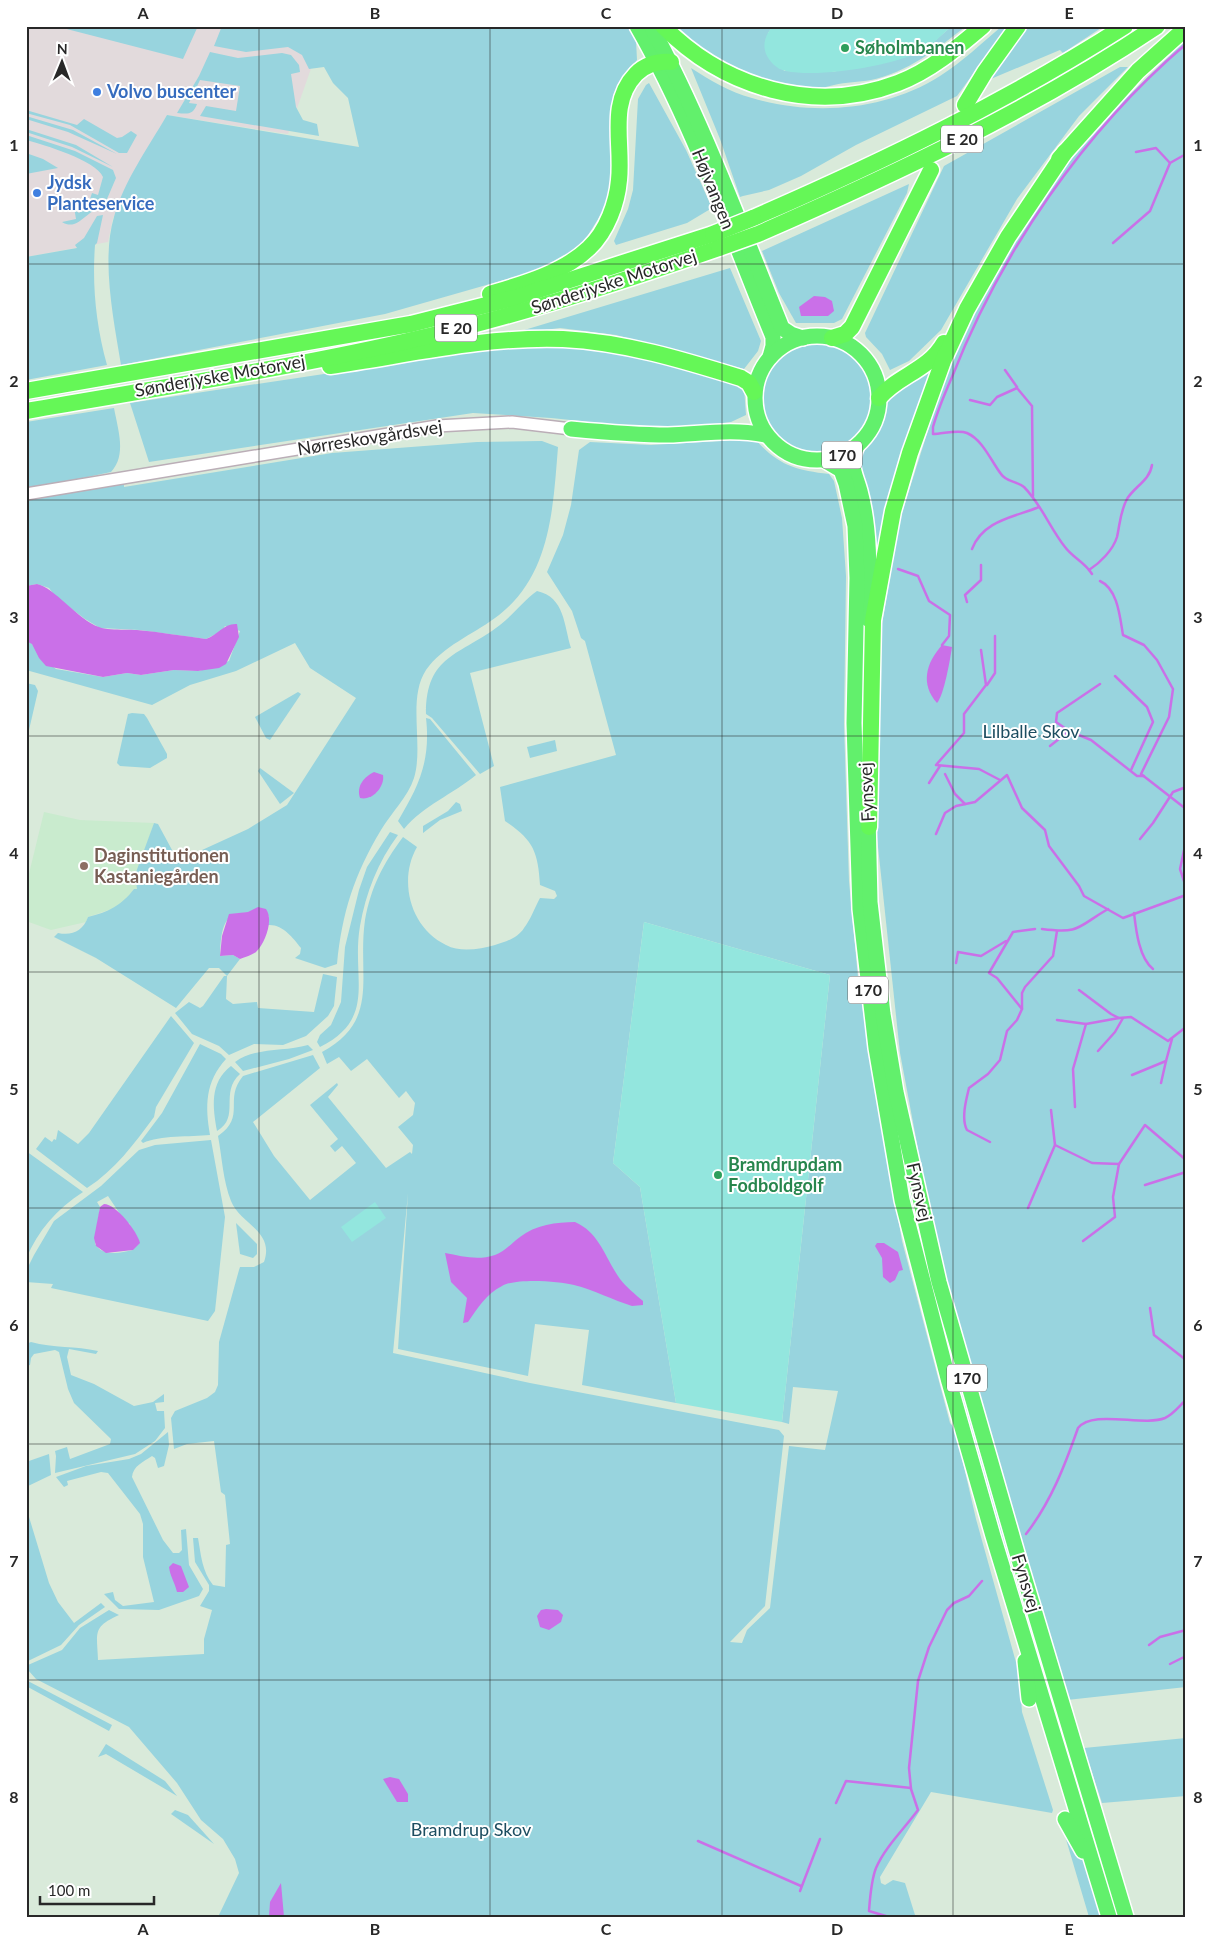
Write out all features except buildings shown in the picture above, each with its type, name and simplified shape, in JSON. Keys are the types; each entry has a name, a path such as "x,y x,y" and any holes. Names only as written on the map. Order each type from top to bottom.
{"highway":[{"name":"Højvangen","path":"637,26 664,62 782,328 791,334 803,338"},
{"name":"Højvangen","path":"651,26 693,139 773,337 770,357"},
{"path":"663,26 690,52 738,80 766,90 790,94 839,96 869,92 898,83 950,53 983,26"},
{"path":"965,105 985,72 1018,26"},
{"name":"Sønderjyske Motorvej","path":"26,410 186,383 402,342 611,286 716,241 753,218 851,175 934,135 1019,90 1125,26"},
{"name":"Sønderjyske Motorvej","path":"26,391 411,324 514,298 716,241 758,234 935,153 1038,99 1156,26"},
{"path":"879,398 886,390 921,369 942,347 1010,227 1045,176 1138,71 1186,28"},
{"path":"326,340 536,280 566,265 590,248 614,207 618,192 620,177 618,126 623,93 630,80 641,69 664,62"},
{"path":"869,827 873,620 893,510 910,453 943,360 968,309 1008,237 1065,152"},
{"path":"832,338 845,334 852,327 931,170"},
{"name":"170","path":"803,338 832,338 856,350 866,360 876,378 879,398 873,424 857,446 836,458 824,460 798,458 775,445 765,435 756,413 754,392 762,367 770,357 785,345 803,338"},
{"path":"186,383 271,375 513,340 564,339 614,344 681,360 740,378 749,383 754,392"},
{"name":"Nørreskovgårdsvej","path":"717,432 749,421 756,413"},
{"name":"Nørreskovgårdsvej","path":"571,429 630,435 717,432 751,432 765,435"},
{"name":"Fynsvej","path":"857,446 852,457 852,466 865,514 868,545 865,756 869,827 870,902 896,1092 939,1282 1017,1553 1126,1917"},
{"name":"Fynsvej","path":"824,460 840,470 846,484 852,508 856,544 854,723 857,839 865,964 876,1048 902,1200 949,1382 1109,1917"},
{"path":"988,1517 1005,1591 1026,1664 1029,1699"},
{"path":"1065,1819 1083,1852 1103,1898"}],"street":[{"name":"Nørreskovgårdsvej","path":"26,494 437,426 512,422 571,429"}],"shaded area":[{"path":"26,26 326,26 288,134 167,115 113,218 108,242 26,257"},
{"name":"Søholmbanen","path":"773,26 952,26 926,49 909,56 874,66 836,72 800,73 779,69 766,54 765,42 768,32"},
{"path":"814,296 825,297 832,301 834,311 828,316 801,316 799,307"},
{"path":"37,584 44,586 83,618 99,627 206,639 228,625 237,624 239,637 226,664 219,668 198,671 174,670 141,675 127,673 103,677 46,666 39,658 32,644 26,641 26,586"},
{"path":"942,645 952,647 944,685 937,703 928,688 927,674 932,659"},
{"path":"374,772 383,775 380,788 374,795 360,798 359,790 362,782"},
{"name":"Daginstitutionen Kastaniegården","path":"44,812 80,820 154,823 136,875 137,889 134,889 124,902 115,908 88,917 86,922 51,930 26,921 26,886"},
{"path":"258,907 266,909 269,925 265,937 256,952 240,959 233,955 220,956 222,936 229,914 248,912"},
{"name":"Bramdrupdam Fodboldgolf","path":"644,922 830,975 782,1422 676,1403 640,1187 613,1163"},
{"path":"375,1202 386,1218 352,1242 341,1227"},
{"path":"104,1204 109,1205 120,1213 135,1232 140,1243 133,1250 106,1253 96,1246 94,1238 100,1207"},
{"path":"575,1222 596,1239 620,1279 643,1301 643,1305 632,1306 574,1285 548,1281 517,1282 508,1283 496,1289 483,1302 468,1322 463,1323 467,1298 451,1282 445,1253 470,1257 488,1257 502,1252 520,1237 539,1227"},
{"path":"877,1243 884,1243 898,1252 903,1270 899,1271 895,1280 890,1283 883,1277 882,1258 875,1246"},
{"path":"173,1563 181,1566 189,1587 183,1592 177,1592 171,1576 169,1567"},
{"path":"541,1610 558,1610 563,1615 561,1622 549,1630 540,1627 537,1616"},
{"path":"390,1777 399,1779 408,1794 408,1802 397,1802 383,1779"},
{"path":"281,1883 284,1917 269,1917 270,1902"}],"green space":[{"path":"55,26 198,26 183,59"},
{"path":"222,26 627,26 636,40 637,60 619,86 614,179 608,203 582,245 559,261 532,272 385,314 121,365 110,291 110,234 118,204 124,191 167,115 359,147 348,98 333,83 324,67 309,69 302,55 288,47 246,52 214,46"},
{"path":"673,26 773,26 768,33 784,71 833,72 930,45 952,26 966,26 922,59 884,77 823,88 794,89 773,84 742,72 713,56"},
{"path":"1002,26 1008,26 957,96 856,145 801,176 769,190 740,197 720,139 691,68 728,89 775,104 799,107 848,107 896,97 919,88 956,65"},
{"path":"1027,26 1104,26 1063,53 1060,50 986,81 1001,57"},
{"name":"Lilballe Skov","path":"1186,40 1186,1687 1067,1700 935,1240 900,1053 876,828 878,647 900,519 944,380 980,297 1029,216 1070,161 1122,102"},
{"path":"210,52 238,58 282,53 291,55 299,65 300,72 291,74 296,107 303,120 317,124 319,136 200,116 206,106 236,111 240,86 200,80 189,103 197,104 194,110 187,113 177,113 199,76"},
{"path":"1120,67 1128,67 1079,116 1017,199 941,330 909,361 890,370 882,354 866,337 865,333 944,166"},
{"path":"649,83 686,150 712,208 687,223 616,245 614,241 628,209 633,190 638,99"},
{"path":"26,110 77,125 84,119 117,138 131,131 137,135 127,153 119,153 70,125 26,113"},
{"path":"26,116 73,130 117,154 68,132 26,119"},
{"path":"26,129 76,145 113,167 72,147 26,132"},
{"path":"26,135 75,151 113,170 116,178 104,206 73,224 62,222 76,219 73,201 79,203 75,210 79,213 84,209 83,204 88,205 92,193 98,195 103,177 91,165 80,159 26,140"},
{"path":"26,153 43,159 58,168 26,174"},
{"path":"909,184 907,193 842,319 834,323 796,323 779,293 762,251"},
{"path":"103,215 95,245 94,275 100,335 107,365 26,380 26,257 77,248 75,245 84,238 97,216"},
{"path":"730,268 761,341 758,351 744,369 616,335 560,328 521,333 521,331"},
{"path":"817,341 839,345 857,358 870,376 874,398 870,420 857,438 839,451 817,455 795,451 777,438 764,420 760,398 764,376 777,358 795,345"},
{"path":"550,346 601,348 674,364 744,387 746,415 731,422 683,428 648,428 551,418 473,413 149,462 130,403 497,348"},
{"path":"938,358 873,602 858,471 861,450 870,440 881,414 885,398"},
{"path":"114,408 120,450 119,458 111,472 26,490 26,422"},
{"name":"Bramdrup Skov","path":"755,439 771,455 788,465 829,474 834,481 842,518 846,576 844,724 849,881 859,988 902,1241 950,1423 955,1428 976,1519 1019,1673 1022,1712 1053,1810 1052,1813 931,1792 880,1877 881,1883 885,1885 893,1880 905,1883 915,1915 924,1917 218,1917 239,1873 235,1859 223,1839 201,1820 177,1783 129,1727 36,1679 28,1670 28,1665 62,1650 80,1628 109,1610 119,1615 100,1627 97,1637 98,1660 204,1654 204,1639 212,1610 200,1606 209,1591 209,1585 195,1562 193,1538 198,1538 202,1563 209,1580 213,1585 225,1587 226,1545 230,1544 225,1495 221,1492 214,1441 187,1444 174,1449 171,1418 175,1411 207,1398 215,1392 218,1385 219,1342 240,1267 254,1267 264,1262 266,1251 261,1235 235,1209 231,1201 224,1177 218,1136 227,1129 231,1122 237,1085 243,1076 313,1055 320,1068 253,1122 274,1156 310,1200 356,1163 342,1146 335,1152 330,1146 338,1139 310,1105 337,1083 338,1085 328,1097 386,1168 410,1152 412,1154 413,1145 398,1127 413,1115 415,1103 406,1091 399,1098 367,1059 351,1071 339,1057 327,1064 322,1052 340,1039 352,1026 359,1011 363,995 365,920 374,886 389,857 403,837 417,847 411,860 408,874 408,888 416,915 434,937 446,945 464,950 495,945 511,939 521,931 531,917 540,898 554,899 557,896 555,891 540,885 538,863 532,847 522,834 505,821 500,787 616,755 585,641 581,638 572,611 547,572 563,535 571,505 579,450 590,442 651,445","holes":["644,922 830,975 782,1422 789,1424 793,1387 838,1391 825,1450 789,1446 770,1608 747,1630 742,1643 730,1642 765,1606 784,1436 779,1430 530,1383 393,1353 408,1193 398,1349 528,1376 535,1324 589,1330 582,1385 676,1403 640,1187 613,1163"]},
{"path":"542,441 558,447 554,494 546,540 528,583 514,602 495,618 441,654 426,670 420,682 416,708 417,765 414,778 404,798 381,830 363,863 346,911 337,964 325,968 295,958 300,954 301,948 283,929 268,925 269,916 245,913 230,917 222,931 220,956 233,955 240,959 227,976 219,968 209,968 176,1008 96,958 54,937 58,933 68,934 80,929 88,917 114,907 134,889 137,889 135,875 154,823 158,824 178,861 248,829 287,805 356,698 310,668 295,643 236,671 190,685 152,705 26,670 26,641 32,643 39,656 56,669 103,677 127,673 141,675 174,670 199,671 229,661 240,631 225,626 222,631 206,639 140,630 100,628 56,597 49,588 37,584 26,586 26,499 124,483 124,487 332,453 477,442"},
{"path":"847,461 866,552 862,688 863,787 905,1166 952,1359 1119,1917 1115,1917 948,1361 898,1153 868,936 851,485 844,462"},
{"path":"537,591 553,599 558,606 565,622 571,648 470,673 494,766 480,774 432,718 426,714 432,679 448,659 500,625"},
{"path":"26,683 35,685 38,691 26,743"},
{"path":"298,692 301,694 270,740 266,738 255,717"},
{"path":"128,714 144,714 167,754 167,758 150,768 120,766 117,763"},
{"path":"426,718 430,719 476,775 429,807 404,829 398,821 412,797 425,761 427,748"},
{"path":"555,740 557,751 530,758 527,747"},
{"path":"260,768 294,793 280,804 258,771"},
{"path":"456,802 460,804 462,811 440,820 423,833 423,826 448,811"},
{"path":"390,832 398,835 384,856 374,878 360,926 358,945 359,979 356,1010 349,1023 338,1036 320,1047 317,1042 320,1035 331,1025 341,1002 345,947 359,890 367,867"},
{"path":"323,974 337,977 334,1006 328,1016 306,1036 283,1045 254,1044 229,1055 219,1046 192,1034 175,1013 189,1002 200,1008 203,1006 224,976 227,976 226,999 233,1004 257,1002 258,1008 314,1012"},
{"path":"171,1016 194,1043 156,1107 154,1117 115,1165 87,1188 36,1149 45,1137 52,1142 54,1139 56,1140 58,1130 78,1144 89,1133"},
{"path":"200,1044 221,1054 226,1059 214,1076 208,1095 207,1114 210,1135 166,1137 143,1143 141,1141 162,1113"},
{"path":"308,1045 313,1050 289,1059 243,1071 235,1062 251,1054"},
{"path":"231,1066 240,1074 234,1081 231,1089 228,1119 217,1131 214,1114 214,1096 219,1080"},
{"path":"211,1140 225,1217 215,1311 208,1321 51,1288 53,1284 26,1282 26,1271 54,1221 101,1186 139,1150 155,1145","holes":["108,1196 124,1220 130,1224 133,1250 112,1253 98,1248 95,1244 100,1207 97,1202"]},
{"path":"26,1151 83,1192 49,1221 36,1239 26,1259"},
{"path":"236,1223 257,1244 257,1254 253,1258 240,1254"},
{"path":"31,1342 98,1351 96,1354 69,1349 67,1357 71,1375 94,1384 134,1406 153,1402 164,1394 164,1402 155,1403 157,1411 164,1411 165,1428 155,1441 135,1454 55,1473 55,1451 67,1447 70,1459 110,1444 111,1439 74,1403 68,1389 59,1352 55,1350 34,1354 30,1365 27,1366 26,1344"},
{"path":"168,1432 169,1445 164,1466 158,1468 155,1458 152,1456 136,1467 132,1477 163,1540 173,1553 179,1553 182,1550 181,1530 186,1529 189,1565 203,1589 199,1596 159,1610 119,1609 104,1594 113,1592 115,1600 123,1606 154,1602 143,1557 143,1524 140,1514 108,1473 101,1472 67,1481 68,1485 64,1487 56,1477 86,1466 129,1459 141,1454"},
{"path":"49,1454 51,1475 26,1487 26,1462"},
{"path":"26,1507 49,1583 58,1602 74,1623 101,1603 105,1607 79,1625 61,1645 26,1662"},
{"path":"26,1680 112,1725 109,1731 26,1686"},
{"path":"1186,1738 1186,1796 1102,1803 1084,1748"},
{"path":"106,1744 165,1781 177,1796 106,1754 98,1757"},
{"path":"175,1810 188,1815 214,1844 171,1814"},
{"path":"1060,1819 1080,1854 1101,1917 1089,1917"}],"waterway":[{"path":"1092,574 1065,547 1024,487 1003,477 986,451 973,436 963,432 933,434 933,427 972,330 995,284 1049,196 1113,115 1186,44"},
{"path":"1136,152 1156,148 1170,163"},
{"path":"1113,243 1150,211 1170,163 1186,154"},
{"path":"1005,370 1017,387"},
{"path":"970,400 990,405 997,397 1017,388 1032,406 1033,496"},
{"path":"1089,570 1102,560 1112,547 1117,537 1127,499 1148,475 1152,465"},
{"path":"972,549 977,539 992,526 1010,517 1039,507"},
{"path":"967,602 965,595 981,580 981,565"},
{"path":"898,569 918,576 929,601 950,615 949,636 942,645"},
{"path":"1100,581 1111,590 1114,597 1123,635 1144,645 1157,660 1173,689 1169,717 1141,774 1186,809"},
{"path":"987,685 995,673 995,636"},
{"path":"981,650 986,685 964,714 964,733 936,765 979,769 1000,780"},
{"path":"1115,676 1147,707 1153,722 1131,770"},
{"path":"1100,684 1057,713 1056,722 1069,731 1091,740 1137,776 1144,776"},
{"path":"1050,746 1069,731"},
{"path":"929,783 940,766"},
{"path":"945,774 955,794 965,804"},
{"path":"936,834 945,813 956,806 975,802 1007,775 1022,808 1045,830 1049,846 1079,886 1084,896 1123,918 1186,895"},
{"path":"1140,839 1173,792 1186,787"},
{"path":"1186,841 1180,869 1186,887"},
{"path":"1042,929 1072,930 1084,925 1108,909"},
{"path":"1134,913 1141,951 1153,969"},
{"path":"990,1142 967,1130 964,1120 965,1104 969,1088 988,1074 1000,1060 1007,1031 1017,1020 1022,1009 997,978 989,973 1013,932 1035,929"},
{"path":"1022,1009 1022,993 1025,987 1053,956 1057,931"},
{"path":"956,963 958,952 981,956 1006,941"},
{"path":"1079,990 1111,1014 1119,1018 1131,1017 1168,1041 1186,1027"},
{"path":"1057,1020 1086,1024 1119,1018"},
{"path":"1098,1051 1115,1032 1123,1018"},
{"path":"1075,1107 1073,1069 1086,1024"},
{"path":"1132,1075 1166,1061 1172,1039"},
{"path":"1161,1083 1166,1061"},
{"path":"1051,1110 1055,1145 1092,1163 1119,1164"},
{"path":"1083,1241 1115,1217 1113,1197 1119,1164 1145,1125 1186,1160"},
{"path":"1028,1208 1055,1145"},
{"path":"1145,1185 1186,1172"},
{"path":"1150,1308 1154,1335 1186,1360"},
{"path":"1026,1534 1050,1496 1078,1428 1085,1422 1106,1419 1156,1420 1165,1418 1186,1400"},
{"path":"889,1917 869,1911 871,1890 874,1873 880,1860 918,1810 911,1789 909,1768 918,1681 929,1647 947,1610 954,1603 969,1596 982,1581"},
{"path":"1149,1645 1160,1637 1186,1630"},
{"path":"1170,1664 1186,1656"},
{"path":"836,1803 846,1781 911,1788"},
{"path":"800,1891 820,1839"},
{"path":"698,1841 801,1886"}],"place":[{"name":"Søholmbanen","path":"845,48"},
{"name":"Volvo buscenter","path":"97,92"},
{"name":"Jydsk Planteservice","path":"37,193"},
{"name":"Daginstitutionen Kastaniegården","path":"84,866"},
{"name":"Bramdrupdam Fodboldgolf","path":"718,1175"}]}
